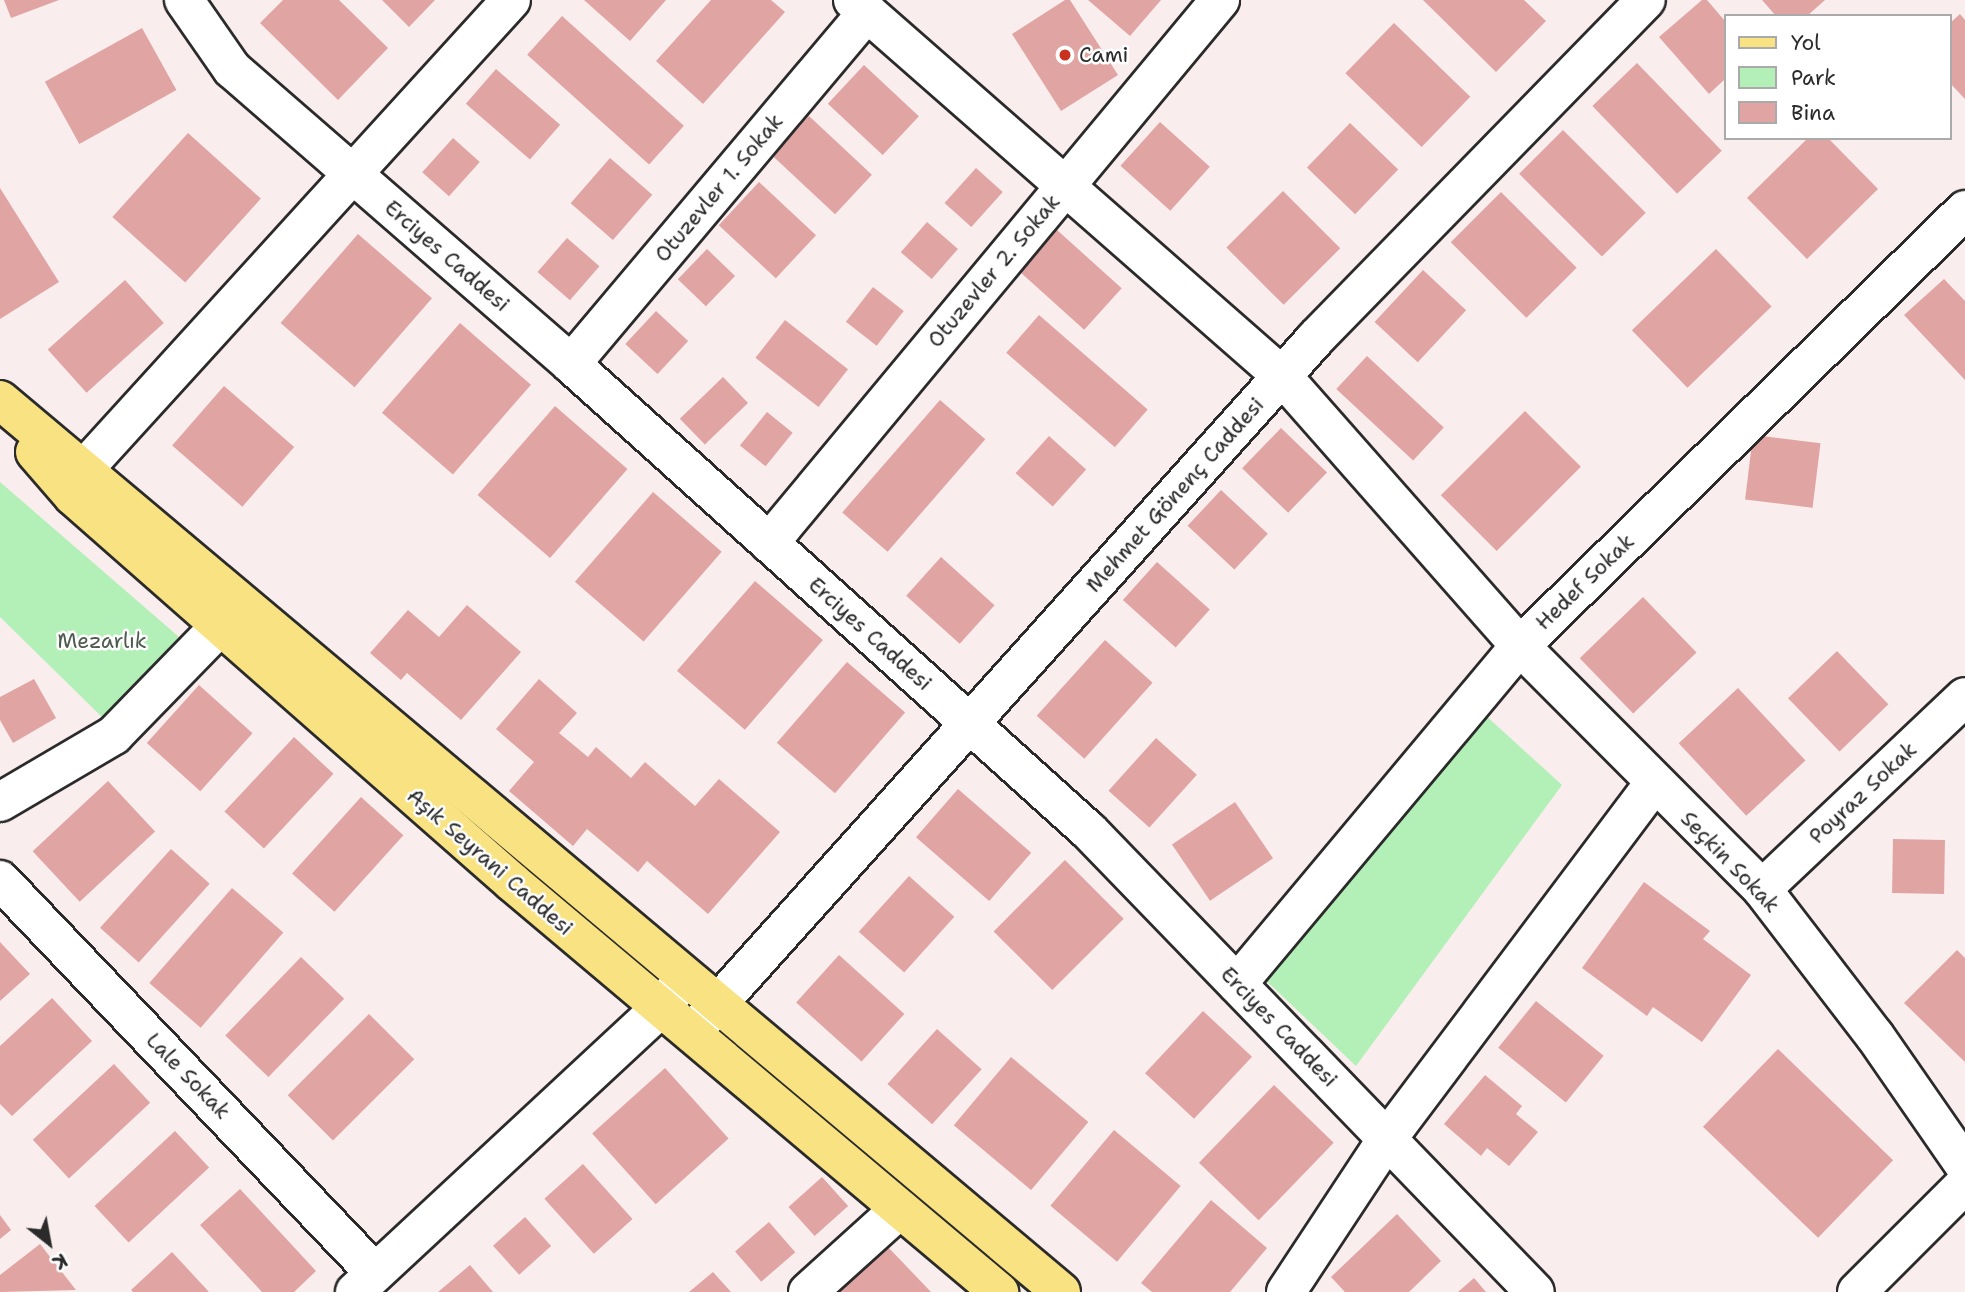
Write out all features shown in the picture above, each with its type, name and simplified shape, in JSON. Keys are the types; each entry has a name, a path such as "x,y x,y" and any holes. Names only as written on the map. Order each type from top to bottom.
{"main road":[{"path":"0,400 1061,1292"},
{"name":"Aşık Seyrani Caddesi","path":"0,410 73,496 220,626 661,1008 999,1292"}],"street":[{"name":"Erciyes Caddesi","path":"184,0 232,69 571,364 1089,831 1535,1292"},
{"path":"84,469 511,0"},
{"name":"Otuzevler 2. Sokak","path":"769,543 1220,0"},
{"name":"Mehmet Gönenç Caddesi","path":"692,1034 1282,376 1438,209 1646,0"},
{"name":"Seçkin Sokak","path":"860,6 1282,376 1520,646 1654,784 1762,889 1875,1036 1965,1166"},
{"name":"Otuzevler 1. Sokak","path":"571,364 860,6"},
{"name":"Hedef Sokak","path":"1237,984 1520,646 1965,210"},
{"path":"0,802 114,735 220,626"},
{"name":"Poyraz Sokak","path":"1762,889 1965,697"},
{"path":"1286,1292 1387,1139 1654,784"},
{"name":"Lale Sokak","path":"0,880 365,1282"},
{"path":"365,1282 661,1008 685,977"},
{"path":"1857,1292 1965,1184"},
{"path":"808,1292 900,1209"}],"green space":[{"name":"Mezarlık","path":"0,482 179,637 105,720 0,617"},
{"path":"1463,695 1562,785 1356,1066 1237,953"}],"building":[{"path":"4,0 59,0 11,18"},
{"path":"283,0 339,0 388,48 338,100 260,23"},
{"path":"382,0 435,0 409,27"},
{"path":"584,0 666,0 630,41"},
{"path":"711,0 771,0 785,12 703,104 656,61"},
{"name":"Cami","path":"1065,0 1070,0 1118,75 1061,111 1012,34"},
{"path":"1088,0 1161,0 1130,36"},
{"path":"1423,0 1524,0 1546,21 1496,72"},
{"path":"1702,0 1707,0 1724,20 1724,80 1709,94 1659,37"},
{"path":"1762,0 1825,0 1809,14 1774,14"},
{"path":"1960,14 1965,20 1965,99 1951,84 1951,22"},
{"path":"562,16 684,126 649,164 527,55"},
{"path":"1394,23 1470,97 1422,147 1345,73"},
{"path":"142,28 176,90 79,144 45,82"},
{"path":"1637,63 1722,151 1677,194 1592,106"},
{"path":"864,65 919,116 883,155 828,104"},
{"path":"496,69 560,125 530,159 466,104"},
{"path":"809,116 872,175 835,214 772,155"},
{"path":"1160,122 1210,167 1170,211 1121,166"},
{"path":"1350,123 1398,170 1355,214 1307,168"},
{"path":"1563,130 1646,213 1602,257 1519,174"},
{"path":"188,133 261,199 185,283 112,217"},
{"path":"453,138 480,162 449,196 422,172"},
{"path":"1806,140 1830,140 1878,189 1807,259 1747,198"},
{"path":"610,158 652,195 613,240 571,203"},
{"path":"976,168 1003,192 971,227 945,203"},
{"path":"759,182 816,235 776,278 719,225"},
{"path":"0,188 59,282 0,319"},
{"path":"1283,191 1340,248 1284,305 1226,248"},
{"path":"1501,192 1577,268 1526,318 1451,242"},
{"path":"927,222 958,249 932,279 901,252"},
{"path":"1057,230 1122,288 1084,330 1020,272"},
{"path":"358,234 432,298 355,387 281,323"},
{"path":"567,238 599,266 570,300 537,272"},
{"path":"707,249 735,276 706,306 678,279"},
{"path":"1716,249 1772,307 1687,388 1632,330"},
{"path":"1423,270 1466,310 1418,362 1375,322"},
{"path":"1944,279 1965,301 1965,380 1904,315"},
{"path":"125,280 164,323 87,393 48,350"},
{"path":"873,287 904,311 877,346 846,322"},
{"path":"656,311 688,341 657,374 625,344"},
{"path":"1039,315 1148,409 1115,447 1006,353"},
{"path":"785,320 848,369 818,407 755,358"},
{"path":"460,323 531,385 453,474 382,413"},
{"path":"1367,356 1444,428 1413,461 1336,389"},
{"path":"723,377 748,403 705,445 680,419"},
{"path":"224,386 294,447 242,507 172,446"},
{"path":"940,400 985,439 888,552 842,512"},
{"path":"555,406 627,469 550,558 478,495"},
{"path":"1525,411 1581,467 1497,551 1441,495"},
{"path":"767,412 793,433 766,466 740,445"},
{"path":"1281,428 1327,472 1288,513 1242,468"},
{"path":"1753,435 1820,443 1813,508 1745,500"},
{"path":"1049,436 1086,469 1053,507 1016,473"},
{"path":"1221,490 1268,534 1234,569 1188,526"},
{"path":"653,492 722,552 644,642 575,582"},
{"path":"941,557 995,605 960,644 906,596"},
{"path":"1157,562 1210,610 1176,647 1123,600"},
{"path":"755,581 823,640 745,730 677,671"},
{"path":"1643,597 1696,652 1633,714 1580,658"},
{"path":"467,605 521,652 461,720 407,673 401,680 370,653 408,610 439,637"},
{"path":"1105,640 1153,683 1084,759 1037,716"},
{"path":"1837,651 1888,704 1839,751 1788,698"},
{"path":"847,662 905,713 835,793 777,743"},
{"path":"34,679 56,718 13,743 0,720 0,697"},
{"path":"539,679 577,713 559,733 588,757 596,747 631,778 645,762 695,806 719,779 780,832 708,914 647,861 638,872 587,829 573,846 509,791 534,762 496,729"},
{"path":"199,685 253,733 200,791 147,743"},
{"path":"1738,688 1806,760 1746,816 1679,743"},
{"path":"294,737 333,774 264,848 224,812"},
{"path":"1156,738 1197,775 1149,828 1108,791"},
{"path":"108,781 155,831 80,902 33,851"},
{"path":"958,789 1031,853 989,901 916,837"},
{"path":"361,797 403,835 334,912 292,874"},
{"path":"1235,802 1273,858 1210,901 1172,844"},
{"path":"1893,839 1945,840 1944,894 1892,893"},
{"path":"171,849 210,884 139,963 100,928"},
{"path":"1065,860 1124,919 1052,990 994,931"},
{"path":"909,876 954,917 904,973 859,932"},
{"path":"1644,882 1710,931 1703,939 1751,975 1702,1042 1653,1007 1647,1016 1582,968"},
{"path":"232,888 283,933 201,1028 149,983"},
{"path":"0,942 30,974 0,1001"},
{"path":"1957,950 1965,958 1965,1062 1904,1003"},
{"path":"839,955 904,1014 862,1061 796,1003"},
{"path":"301,957 344,999 268,1077 225,1035"},
{"path":"52,998 92,1041 12,1116 0,1104 0,1046"},
{"path":"1536,1001 1604,1056 1566,1102 1498,1048"},
{"path":"1203,1011 1252,1057 1194,1119 1145,1073"},
{"path":"369,1014 414,1059 333,1141 288,1095"},
{"path":"937,1029 982,1069 932,1124 887,1084"},
{"path":"1778,1049 1893,1160 1818,1238 1703,1127"},
{"path":"1011,1057 1088,1122 1031,1190 954,1125"},
{"path":"114,1064 150,1103 69,1178 33,1140"},
{"path":"665,1068 729,1139 656,1204 592,1134"},
{"path":"1485,1075 1522,1106 1516,1114 1538,1132 1509,1166 1487,1148 1481,1156 1444,1124"},
{"path":"1274,1085 1334,1143 1259,1220 1199,1163"},
{"path":"1114,1130 1181,1186 1117,1262 1050,1206"},
{"path":"175,1131 209,1168 129,1243 95,1206"},
{"path":"583,1164 633,1219 594,1254 544,1199"},
{"path":"822,1177 848,1206 815,1236 789,1207"},
{"path":"240,1189 316,1271 294,1292 262,1292 200,1225"},
{"path":"1211,1200 1267,1248 1230,1292 1152,1292 1141,1283"},
{"path":"1397,1214 1441,1261 1409,1292 1345,1292 1331,1277"},
{"path":"0,1215 11,1230 0,1239"},
{"path":"525,1217 551,1246 519,1275 493,1246"},
{"path":"769,1222 795,1252 761,1282 735,1252"},
{"path":"40,1244 76,1290 0,1292 0,1275"},
{"path":"887,1246 931,1292 839,1292 850,1281"},
{"path":"172,1252 209,1292 131,1290"},
{"path":"470,1265 493,1292 438,1292"},
{"path":"713,1272 731,1292 689,1292"},
{"path":"1474,1278 1486,1292 1458,1292"}],"place":[{"name":"Cami","path":"1065,55"}]}
